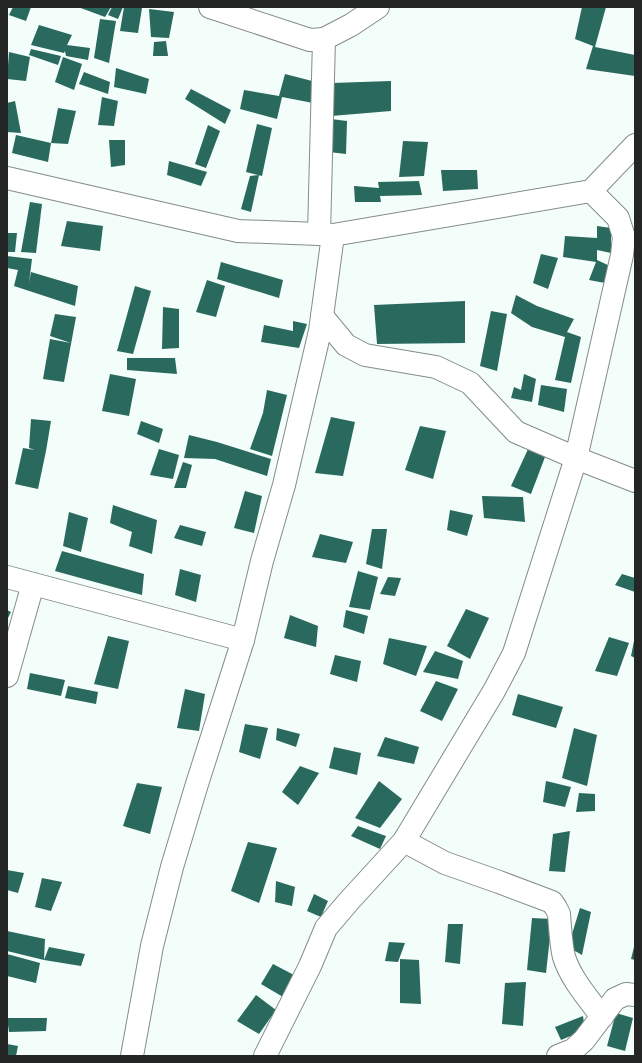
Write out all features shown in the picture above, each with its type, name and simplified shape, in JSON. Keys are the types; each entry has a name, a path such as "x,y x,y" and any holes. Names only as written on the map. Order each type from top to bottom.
{"street":[{"path":"210,7 310,40 324,39 374,11 378,7"},
{"path":"132,1056 152,946 172,867 243,640 262,561 284,485 320,331 326,234 324,39"},
{"path":"7,178 238,231 326,234 592,191 635,145"},
{"path":"265,1056 310,966 326,928 404,841 494,691 514,653 576,458 622,255 624,237 618,218 592,191"},
{"path":"322,316 346,345 365,355 436,367 470,382 516,432 635,481"},
{"path":"7,577 243,640"},
{"path":"7,676 33,584"},
{"path":"404,841 445,863 552,902 559,914 563,956 573,977 602,1017"},
{"path":"558,1056 573,1050 584,1040 615,999 626,994 635,995"}],"building":[{"path":"13,7 31,7 26,21 9,15"},
{"path":"78,7 111,7 105,17"},
{"path":"112,7 123,7 118,19 108,15"},
{"path":"124,7 142,8 138,33 120,31"},
{"path":"582,7 606,7 595,47 635,55 635,76 586,69 593,46 575,39"},
{"path":"149,9 174,12 169,38 151,37"},
{"path":"100,19 116,21 109,63 94,58"},
{"path":"39,25 72,35 67,45 90,48 88,60 66,56 65,51 64,53 31,45"},
{"path":"166,41 168,56 153,56 154,42"},
{"path":"31,49 61,56 58,65 29,55"},
{"path":"9,52 30,57 26,81 7,79"},
{"path":"63,57 82,64 74,90 55,82"},
{"path":"116,68 149,79 146,94 114,87"},
{"path":"84,72 110,82 108,94 79,84"},
{"path":"285,74 316,82 313,103 282,97 277,119 240,109 244,90 279,96"},
{"path":"391,81 391,111 331,116 332,83"},
{"path":"191,89 231,110 225,124 185,99"},
{"path":"102,97 118,101 114,126 98,125"},
{"path":"15,101 21,133 7,132 7,103"},
{"path":"58,108 76,111 68,144 51,143"},
{"path":"331,119 347,121 346,154 329,152"},
{"path":"257,124 272,128 262,176 246,172"},
{"path":"208,125 220,131 206,168 195,164"},
{"path":"16,135 51,143 48,162 12,153"},
{"path":"109,140 125,140 125,165 111,167"},
{"path":"403,141 428,142 424,176 399,177"},
{"path":"169,161 207,172 201,186 167,175"},
{"path":"441,170 477,170 478,189 443,191"},
{"path":"259,175 251,212 241,209 250,176"},
{"path":"419,181 422,195 380,196 381,202 355,202 354,186 379,188 378,182"},
{"path":"30,202 42,204 36,253 21,252"},
{"path":"67,221 103,226 100,251 61,246"},
{"path":"597,226 611,228 611,253 597,250 597,260 610,266 605,283 589,280 596,262 563,257 565,236 597,238"},
{"path":"7,233 17,233 15,252 7,252"},
{"path":"541,254 558,258 548,289 533,283"},
{"path":"7,256 32,259 29,283 31,272 78,286 75,306 14,286 18,270 7,268"},
{"path":"221,262 283,280 279,298 217,279"},
{"path":"207,280 225,286 216,317 196,312"},
{"path":"135,286 151,291 133,354 117,351"},
{"path":"516,295 537,306 574,319 567,332 581,337 571,383 555,380 565,337 532,327 511,313"},
{"path":"465,301 465,343 377,344 374,305"},
{"path":"163,307 179,309 179,348 162,349"},
{"path":"491,311 507,314 497,371 480,366"},
{"path":"55,314 76,317 64,382 43,379 50,339 71,343 50,336"},
{"path":"293,321 307,324 299,348 261,342 264,325 293,331"},
{"path":"127,358 175,358 177,374 127,370"},
{"path":"110,374 136,379 129,416 102,411"},
{"path":"524,374 536,379 532,402 511,398 514,387 521,390"},
{"path":"541,385 567,389 564,412 538,405"},
{"path":"267,390 287,395 272,456 250,449 263,413"},
{"path":"331,417 355,422 343,476 315,473"},
{"path":"31,419 51,421 38,489 15,484 23,448 35,450 29,448"},
{"path":"141,421 163,429 159,443 137,434"},
{"path":"420,426 446,431 433,479 405,470"},
{"path":"189,435 271,459 267,476 215,459 184,458"},
{"path":"529,447 545,457 531,494 511,486"},
{"path":"159,449 179,455 173,479 150,475"},
{"path":"183,462 192,465 186,488 174,488"},
{"path":"245,491 262,496 254,533 234,528"},
{"path":"482,496 523,497 525,522 484,518"},
{"path":"113,505 157,520 152,554 129,546 132,532 110,523"},
{"path":"450,510 473,515 467,536 447,530"},
{"path":"69,512 88,518 81,552 63,546"},
{"path":"180,525 206,532 202,546 174,538"},
{"path":"372,529 387,529 382,569 366,564"},
{"path":"320,534 353,542 346,563 312,557"},
{"path":"62,551 144,574 142,595 55,571"},
{"path":"180,569 201,575 196,602 175,595"},
{"path":"358,571 378,577 370,610 349,607"},
{"path":"622,574 635,578 635,592 615,585"},
{"path":"388,577 401,578 395,596 380,594"},
{"path":"466,609 489,618 470,659 447,646"},
{"path":"7,610 11,612 7,620"},
{"path":"346,610 368,616 364,634 343,627"},
{"path":"290,615 318,626 316,647 284,638"},
{"path":"108,636 129,641 118,689 94,684"},
{"path":"609,637 629,643 617,676 595,671"},
{"path":"389,638 427,646 416,676 383,664"},
{"path":"635,641 635,658 631,656"},
{"path":"435,651 463,661 458,679 423,672"},
{"path":"335,655 361,661 357,682 330,674"},
{"path":"30,673 65,680 61,696 27,689"},
{"path":"436,681 458,689 442,721 420,711"},
{"path":"68,686 98,692 96,704 65,698"},
{"path":"185,689 205,694 199,731 177,728"},
{"path":"518,694 563,707 556,728 512,715"},
{"path":"245,724 268,728 260,759 239,752"},
{"path":"277,728 300,734 296,747 276,740"},
{"path":"574,728 597,735 587,786 562,778"},
{"path":"385,737 419,747 414,764 377,756"},
{"path":"334,747 361,753 357,775 329,768"},
{"path":"300,766 319,773 298,805 282,792"},
{"path":"379,781 402,799 380,828 355,818"},
{"path":"546,781 571,787 565,807 543,802"},
{"path":"137,783 162,787 150,834 123,826"},
{"path":"579,793 595,794 595,811 576,812"},
{"path":"358,826 386,836 380,849 351,836"},
{"path":"570,831 565,872 549,871 553,834"},
{"path":"248,842 277,848 259,903 231,891"},
{"path":"7,870 24,873 18,893 7,890"},
{"path":"42,878 62,882 51,911 35,907"},
{"path":"276,881 295,887 292,906 275,902"},
{"path":"314,894 328,901 321,917 307,911"},
{"path":"580,908 591,912 582,955 568,947"},
{"path":"532,918 552,919 546,973 527,970"},
{"path":"448,924 463,924 460,964 445,962"},
{"path":"7,931 45,939 44,960 7,951"},
{"path":"389,942 405,943 398,962 385,961"},
{"path":"49,947 85,954 81,966 44,960"},
{"path":"635,947 635,960 631,959"},
{"path":"7,954 40,963 36,983 7,976"},
{"path":"400,959 419,960 421,1004 400,1003"},
{"path":"273,964 294,975 283,997 261,984"},
{"path":"526,982 523,1026 502,1024 505,983"},
{"path":"256,995 276,1010 259,1034 237,1021"},
{"path":"616,1013 633,1018 625,1051 607,1046"},
{"path":"583,1016 585,1030 561,1040 555,1027"},
{"path":"7,1018 47,1018 46,1031 9,1032"},
{"path":"7,1044 18,1046 16,1056 7,1056"}]}
